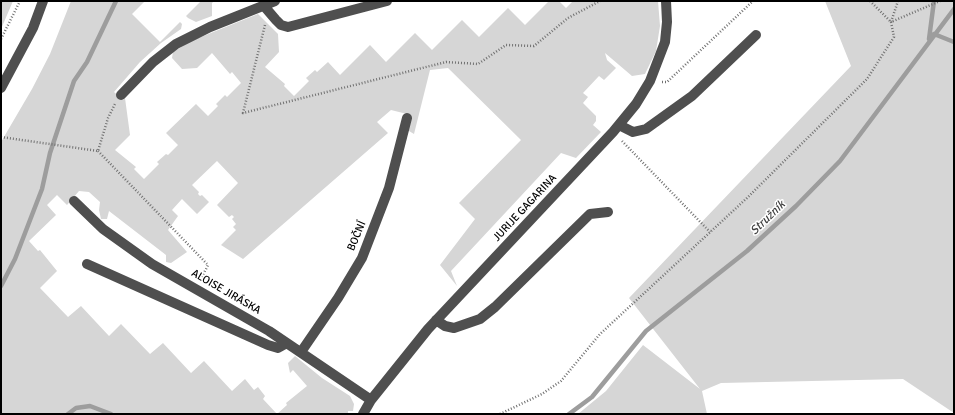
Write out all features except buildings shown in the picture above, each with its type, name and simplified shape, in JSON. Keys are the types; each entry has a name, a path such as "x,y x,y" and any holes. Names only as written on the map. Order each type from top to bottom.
{"street":[{"path":"1,88 33,28 43,1"},
{"path":"121,95 153,62 176,44 210,27 275,1"},
{"path":"263,6 281,25 288,27 387,1"},
{"name":"JURIJE GAGARINA","path":"363,414 371,400 405,356 436,320 616,129 636,104 650,81 665,42 667,22 666,1"},
{"path":"616,129 633,132 646,129 692,96 756,35"},
{"name":"BOČNÍ","path":"301,352 338,298 362,258 389,188 407,118"},
{"name":"ALOISE JIRÁSKA","path":"74,201 95,223 152,264 226,305 288,343 371,400"},
{"path":"436,320 445,326 454,328 480,319 500,302 590,214 608,212"},
{"path":"87,264 268,345 278,348 288,343"}],"path":[{"path":"1,38 20,1"},
{"path":"263,6 266,21 243,113 446,62 478,64 506,45 534,46 568,18 600,1"},
{"path":"650,81 667,82 753,1"},
{"path":"500,414 542,394 560,381 600,334 710,232 867,79 894,37 890,22 870,1"},
{"path":"890,22 898,1"},
{"path":"890,22 940,1"},
{"path":"98,151 108,118 121,95"},
{"path":"616,129 710,232"},
{"path":"1,137 59,147 98,151 208,265 196,289"}],"shaded area":[{"path":"1,1 13,1 1,29"},
{"path":"71,1 145,1 132,14 160,42 180,22 182,24 181,29 161,43 140,62 114,92 123,100 125,98 130,135 115,150 136,167 134,169 144,179 159,164 157,162 166,154 168,155 178,145 166,133 196,104 208,116 218,106 216,104 225,95 227,97 241,83 232,72 230,74 212,53 197,68 182,69 172,58 173,52 191,41 258,14 278,34 279,52 265,67 285,84 284,86 294,96 309,81 306,78 315,70 317,72 328,62 340,75 370,45 386,62 415,33 432,50 462,20 479,37 508,8 525,25 549,1 559,1 566,8 573,1 658,1 660,26 656,51 645,74 632,76 605,53 607,60 616,68 604,80 599,76 583,93 588,97 583,103 596,116 596,121 593,125 601,132 576,158 561,153 451,271 457,286 440,265 475,219 459,203 521,140 448,68 430,70 414,134 409,131 408,125 411,115 391,110 377,122 388,133 243,259 221,245 236,230 233,227 236,224 232,219 234,217 232,215 229,217 217,205 238,183 217,161 192,185 199,192 198,194 200,196 202,195 209,202 197,214 182,199 172,210 178,216 168,230 187,252 171,263 166,262 166,255 109,211 107,219 101,219 99,210 100,202 89,192 79,191 67,205 57,195 47,205 56,215 29,241 38,251 40,250 57,271 40,288 68,317 81,306 109,336 121,324 150,354 163,343 191,373 204,361 232,391 245,379 254,390 258,387 265,396 263,399 277,414 1,414 1,142 32,89 50,54"},
{"path":"201,1 214,1 212,3 212,16 196,22 186,16"},
{"path":"825,1 954,1 954,413 903,379 721,383 702,391 707,414 578,414 606,391 643,345 700,389 629,298 851,66"},
{"path":"295,356 322,378 350,396 354,404 353,411 348,411 348,414 277,414 287,405 286,403 307,386 293,370 290,373 288,363"}],"waterway":[{"path":"1,286 15,259 42,189 50,153 74,81 87,62 116,1"},
{"name":"Stružník","path":"929,39 934,1"},
{"name":"Stružník","path":"569,414 592,397 646,331 747,251 796,206 840,161 954,9"},
{"path":"934,34 954,42"},
{"name":"Stružník","path":"68,414 76,408 90,406 111,414"}]}
